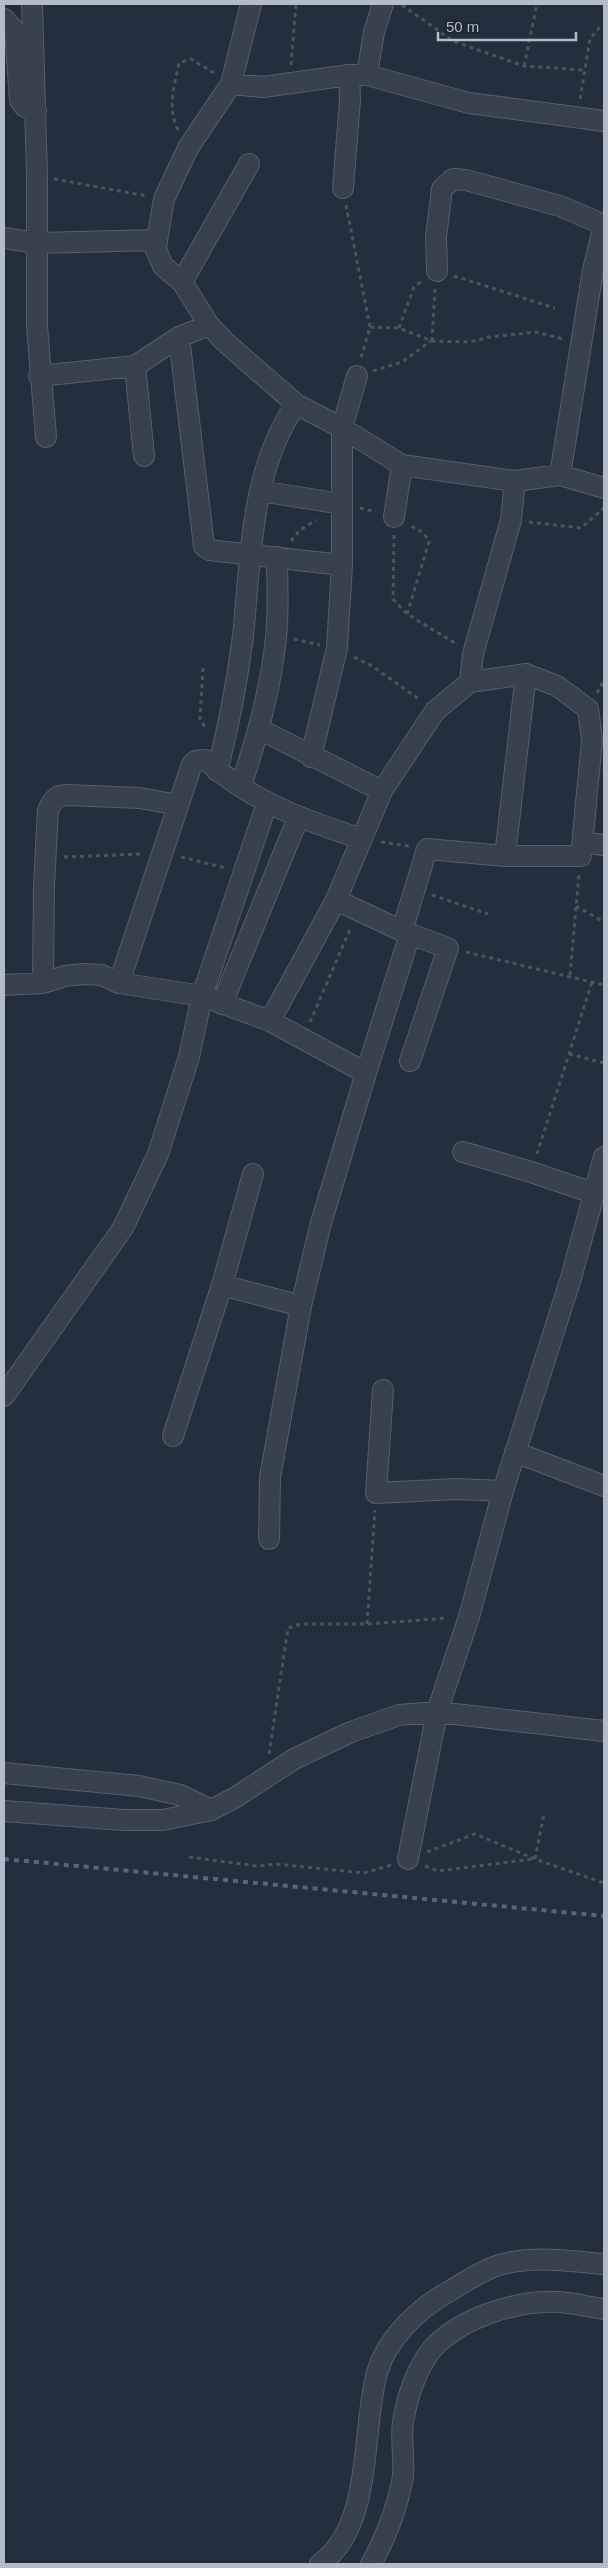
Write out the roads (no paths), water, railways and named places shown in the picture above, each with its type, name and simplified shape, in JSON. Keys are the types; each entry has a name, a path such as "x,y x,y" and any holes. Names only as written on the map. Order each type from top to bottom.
{"street":[{"path":"32,4 36,111 37,326 39,376 46,436"},
{"path":"251,4 231,84 188,148 164,199 156,250 163,266 182,282 209,325 248,364 296,404 342,428 402,465 515,481 560,475 604,488"},
{"path":"343,188 350,100 383,4"},
{"path":"4,19 15,31 20,100 25,107 36,111"},
{"path":"231,84 263,87 290,82 358,75 469,103 578,116 604,121"},
{"path":"182,282 249,164"},
{"path":"437,271 436,236 442,189 453,179 466,180 560,206 604,225 594,270 560,475"},
{"path":"4,238 38,243 157,240"},
{"path":"39,376 135,366 179,337 209,325"},
{"path":"179,337 202,543 209,550 251,553 342,565"},
{"path":"135,366 144,456"},
{"path":"311,756 337,648 342,565 342,428 356,376"},
{"path":"217,771 232,716 260,491 275,438 296,404"},
{"path":"394,517 402,465"},
{"path":"470,682 473,654 511,520 515,481"},
{"path":"260,491 342,504"},
{"path":"240,786 259,729 273,668 277,635 277,557"},
{"path":"505,856 526,674"},
{"path":"270,1021 336,900 382,791 435,711 470,682 526,674 557,686 588,709 598,739 582,849"},
{"path":"259,729 382,791"},
{"path":"119,983 178,805 196,761 206,760 217,771 240,786 267,803 298,818 362,839"},
{"path":"43,983 48,810 53,801 58,796 108,795 140,798 178,805"},
{"path":"4,1396 123,1228 158,1154 189,1057 202,996 242,872 267,803"},
{"path":"222,1004 298,818"},
{"path":"268,1539 270,1477 301,1306 320,1223 366,1073 406,933 415,889 427,849 505,856 582,849 604,845"},
{"path":"336,900 406,933 448,948 410,1061"},
{"path":"4,985 43,983 65,976 84,974 102,976 119,983 202,996 270,1021 366,1073"},
{"path":"463,1152 531,1172 593,1194"},
{"path":"408,1859 437,1712 469,1617 503,1491 571,1278 604,1158"},
{"path":"173,1436 222,1285 253,1174"},
{"path":"222,1285 301,1306"},
{"path":"383,1390 376,1493 457,1489 503,1491"},
{"path":"515,1452 604,1486"},
{"path":"4,1811 133,1820 163,1820 211,1810 236,1797 294,1759 351,1732 399,1715 437,1712 604,1731"},
{"path":"4,1773 139,1786 180,1796 211,1810"},
{"path":"330,2562 348,2531 356,2508 378,2371 390,2346 403,2328 421,2310 437,2298 498,2265 535,2258 604,2264"},
{"path":"371,2564 384,2541 402,2482 402,2436 406,2406 419,2370 432,2350 450,2333 461,2327 490,2314 512,2307 559,2302 604,2309"}],"railway":[{"path":"4,1859 604,1916"}]}
